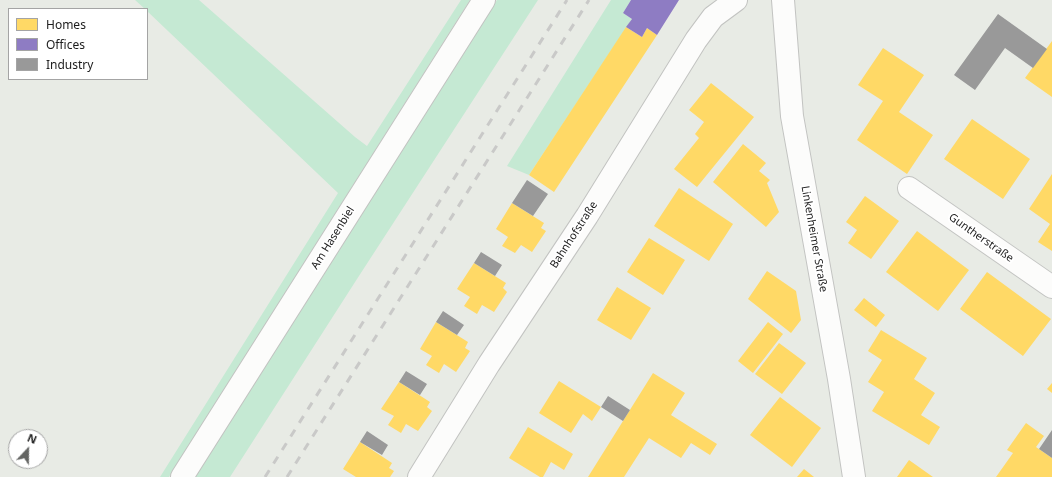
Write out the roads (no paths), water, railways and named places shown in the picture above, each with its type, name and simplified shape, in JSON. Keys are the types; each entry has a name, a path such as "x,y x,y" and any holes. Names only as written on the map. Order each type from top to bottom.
{"street":[{"name":"Am Hasenbiel","path":"182,477 484,0"},
{"name":"Bahnhofstraße","path":"419,477 489,364 587,216 696,40 713,17 736,0"},
{"name":"Linkenheimer Straße","path":"783,0 792,116 854,477"},
{"name":"Guntherstraße","path":"909,188 1052,287"}],"railway":[{"path":"265,477 567,0"},
{"path":"287,477 589,0"}]}
